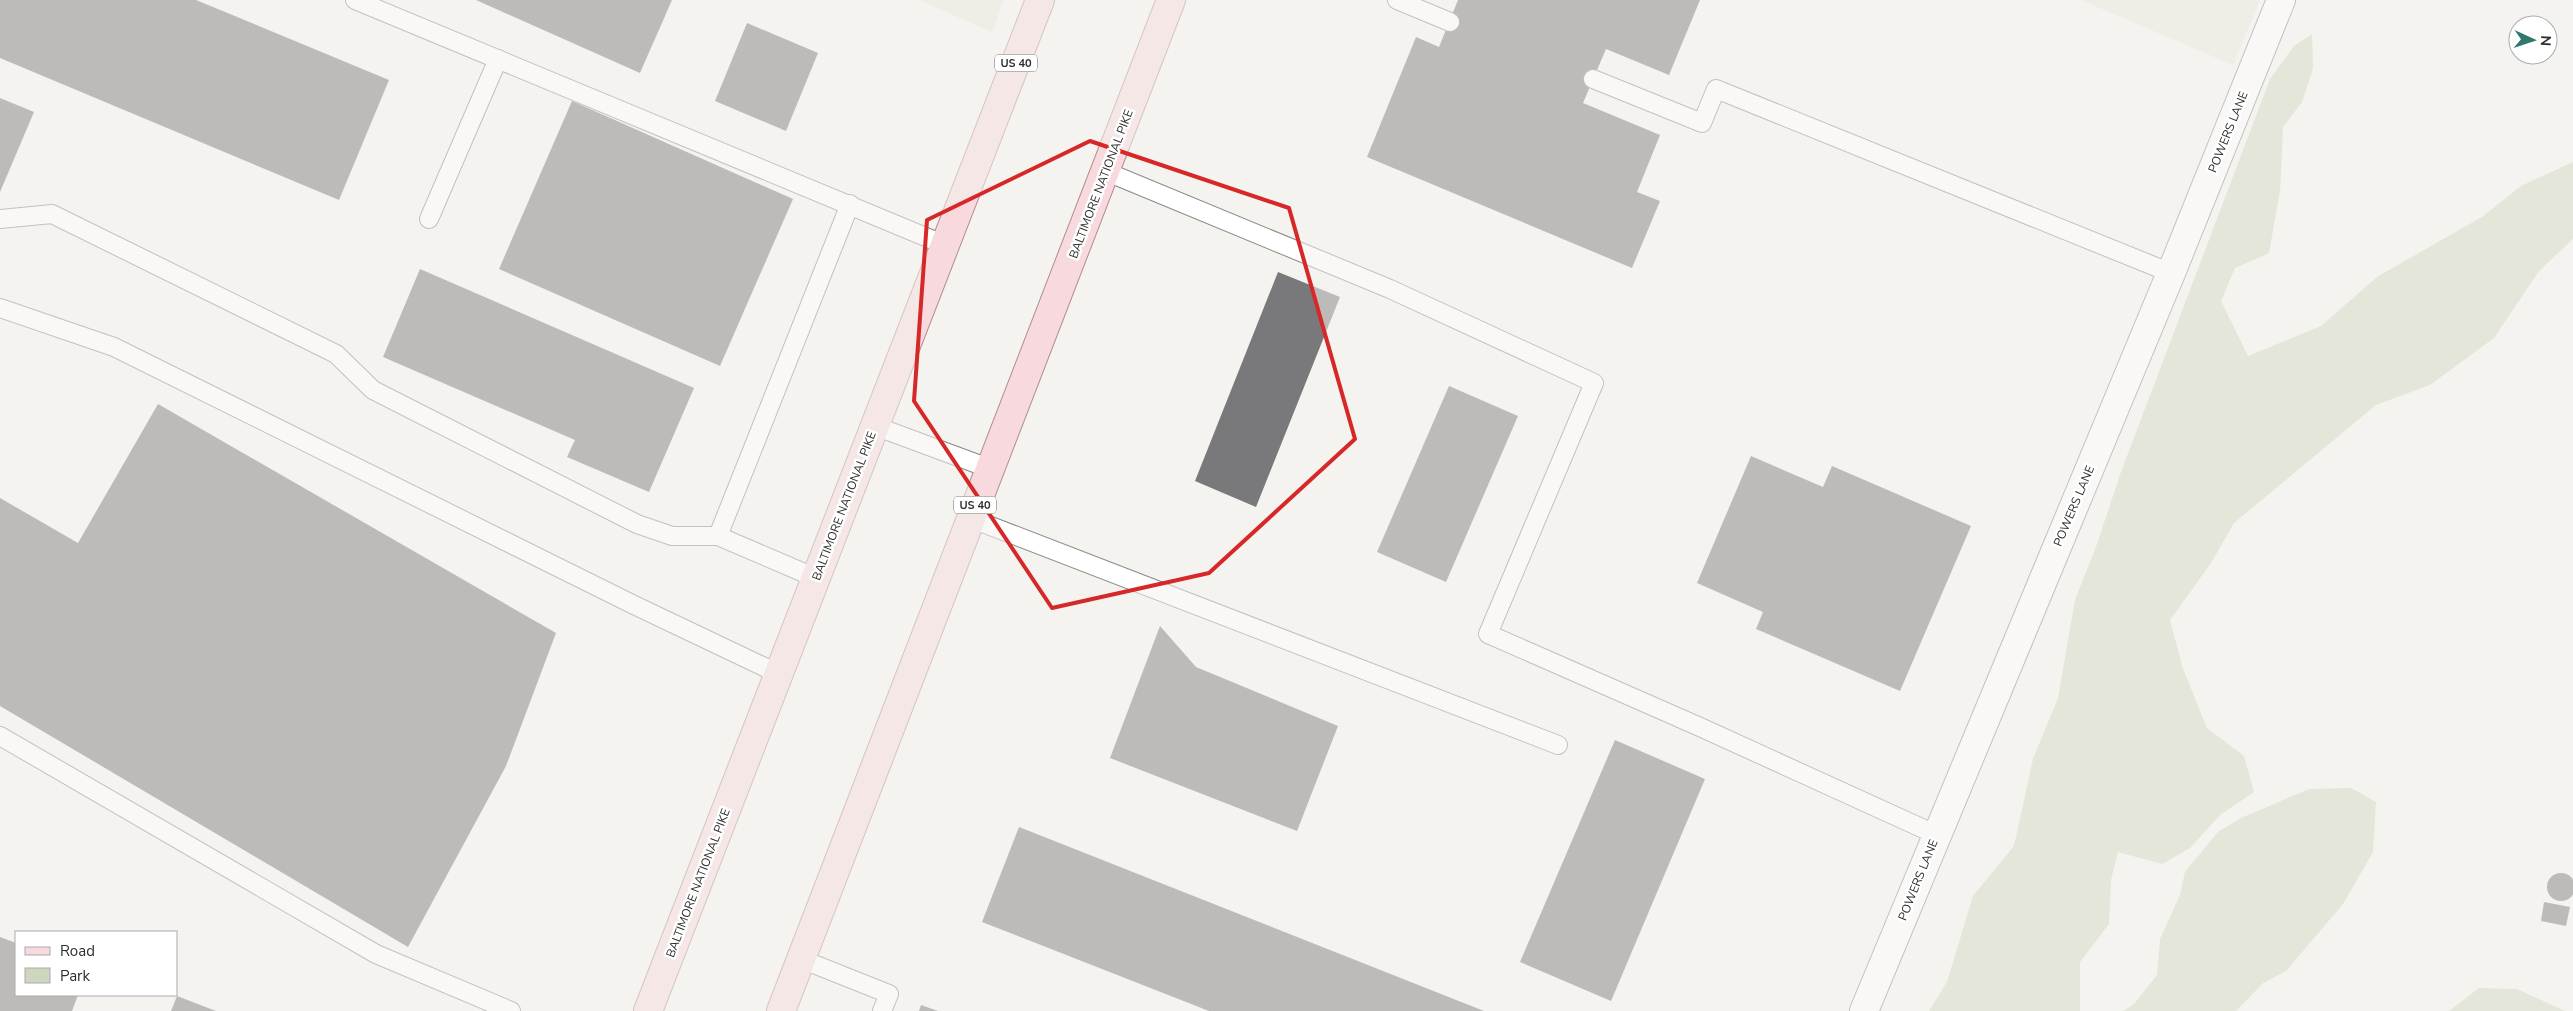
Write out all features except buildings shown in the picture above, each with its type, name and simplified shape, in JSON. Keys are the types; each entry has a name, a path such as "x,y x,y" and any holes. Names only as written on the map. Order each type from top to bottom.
{"main road":[{"name":"BALTIMORE NATIONAL PIKE","path":"648,1011 1040,0"},
{"name":"BALTIMORE NATIONAL PIKE","path":"781,1011 970,518 1107,172 1171,0"}],"street":[{"name":"POWERS LANE","path":"1864,1011 2172,273 2281,0"}],"lane":[{"path":"355,0 945,245"},
{"path":"1397,0 1450,22"},
{"path":"429,219 498,59"},
{"path":"1593,79 1702,124 1716,89 2172,273"},
{"path":"1107,172 1390,289 1594,383 1488,634 1700,727 1817,782 1937,835"},
{"path":"718,536 850,204"},
{"path":"0,219 52,214 336,354 373,390 637,524 672,536 718,536 816,578"},
{"path":"0,308 114,347 614,595 779,674"},
{"path":"875,426 991,469"},
{"path":"970,518 1558,745"},
{"path":"0,736 376,954 511,1011"},
{"path":"801,960 889,994 882,1011"}],"highlighted area":[{"path":"1090,141 1289,208 1355,439 1209,573 1052,608 914,401 927,220"}],"shaded area":[{"path":"919,0 1004,0 992,32"},
{"path":"2081,0 2260,0 2233,65"}],"green space":[{"path":"2312,34 2313,68 2302,102 2283,127 2280,191 2269,253 2235,268 2221,301 2248,356 2321,326 2377,277 2482,217 2521,186 2573,162 2573,239 2539,271 2494,338 2430,385 2376,405 2234,523 2211,563 2170,620 2183,669 2207,728 2244,756 2254,792 2220,815 2190,848 2162,864 2118,852 2111,880 2109,924 2080,962 2080,1011 1929,1011 1947,982 1973,896 2014,846 2033,759 2058,698 2075,600 2096,547 2121,472 2270,79 2294,46"},
{"path":"2351,788 2376,802 2373,852 2343,904 2286,971 2263,983 2236,1011 2123,1011 2134,1004 2157,975 2160,939 2180,895 2185,872 2218,832 2241,818 2309,789"},
{"path":"2479,988 2517,989 2565,1011 2449,1011"}]}
